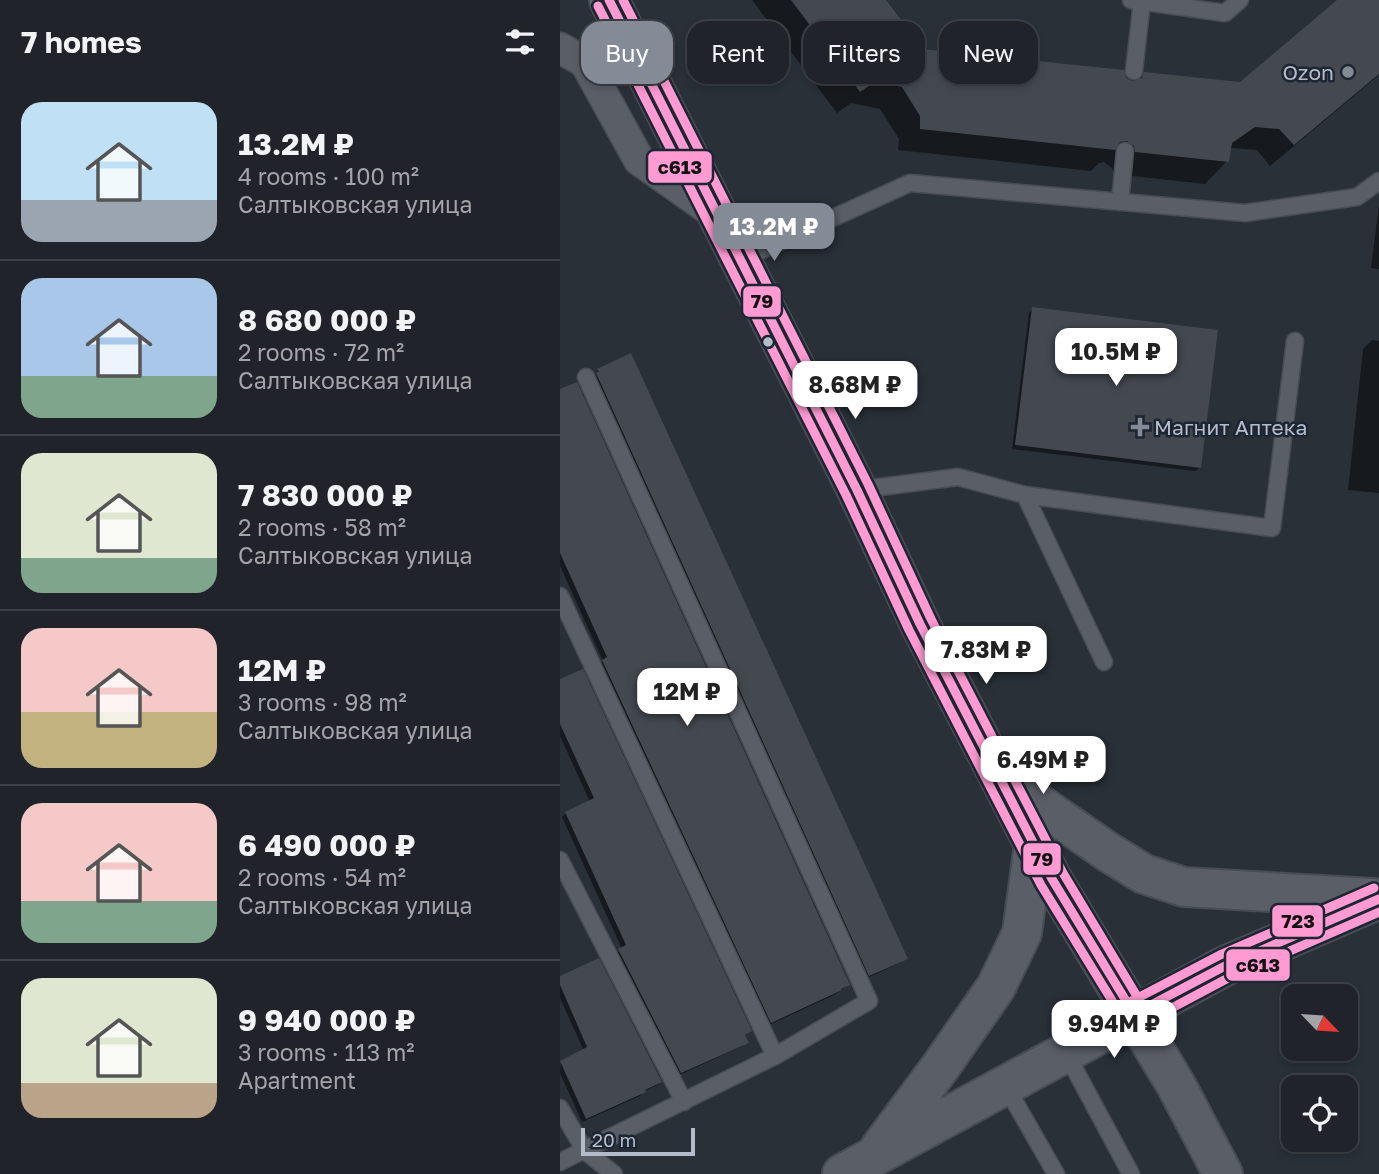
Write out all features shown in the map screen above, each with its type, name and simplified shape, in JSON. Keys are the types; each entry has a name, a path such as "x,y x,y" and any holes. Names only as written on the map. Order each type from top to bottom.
{"street":[{"path":"609,0 857,490 920,624 1052,879 1176,1085 1223,1174"},
{"path":"560,48 585,62 639,160 717,215"},
{"path":"999,776 1108,852 1154,878 1184,887 1379,899"},
{"path":"858,1165 941,1066 996,987 1022,933 1034,844"},
{"path":"858,1165 1225,965 1379,899"}],"lane":[{"path":"1135,71 1137,1 1225,13 1240,0"},
{"path":"1120,202 1125,151"},
{"path":"740,260 910,183 1245,213 1356,197 1379,181"},
{"path":"857,490 958,477 1025,495 1272,528 1295,341"},
{"path":"560,1162 775,1056 869,1001 586,377"},
{"path":"1025,495 1104,662"},
{"path":"560,596 568,630 775,1056"},
{"path":"560,860 684,1102"},
{"path":"1066,1052 1131,1174"},
{"path":"1006,1085 1056,1174"},
{"path":"560,1108 585,1151 614,1174"}],"building":[{"path":"791,0 886,0 902,21 807,21"},
{"path":"1337,0 1379,0 1379,74 1294,145 1279,129 1255,127 1232,143 1229,162 1135,152 1134,146 1127,141 1120,142 1115,150 920,129 920,116 902,87 886,84 925,84 925,49 939,51 939,84 1038,84 1038,61 1124,70 1127,79 1133,81 1142,78 1144,72 1240,82"},
{"path":"854,84 872,84 860,92"},
{"path":"1032,307 1218,330 1201,468 1015,445"},
{"path":"631,353 908,959 869,976 596,373 599,371 597,369"},
{"path":"577,382 850,985 771,1023 602,660 607,657 560,553 560,389"},
{"path":"583,669 752,1031 745,1035 749,1043 681,1073 618,949 626,945 565,812 594,798 560,724 560,679"},
{"path":"599,958 662,1082 586,1119 560,1061 587,1047 560,985 560,976"}],"transit line":[{"name":"79","path":"609,0 857,490 920,624 1052,879 1134,1014"},
{"name":"723","path":"623,0 868,484 931,619 1063,873 1144,1008"},
{"name":"с613","path":"598,6 846,495 909,630 1041,885 1124,1020"},
{"name":"723","path":"1128,1003 1220,955 1374,888"},
{"name":"79","path":"1134,1014 1225,966 1379,899"},
{"name":"с613","path":"1140,1025 1230,977 1379,912"}],"place":[{"name":"Ozon","path":"1348,72"},
{"name":"Магнит Аптека","path":"1140,427"}]}
